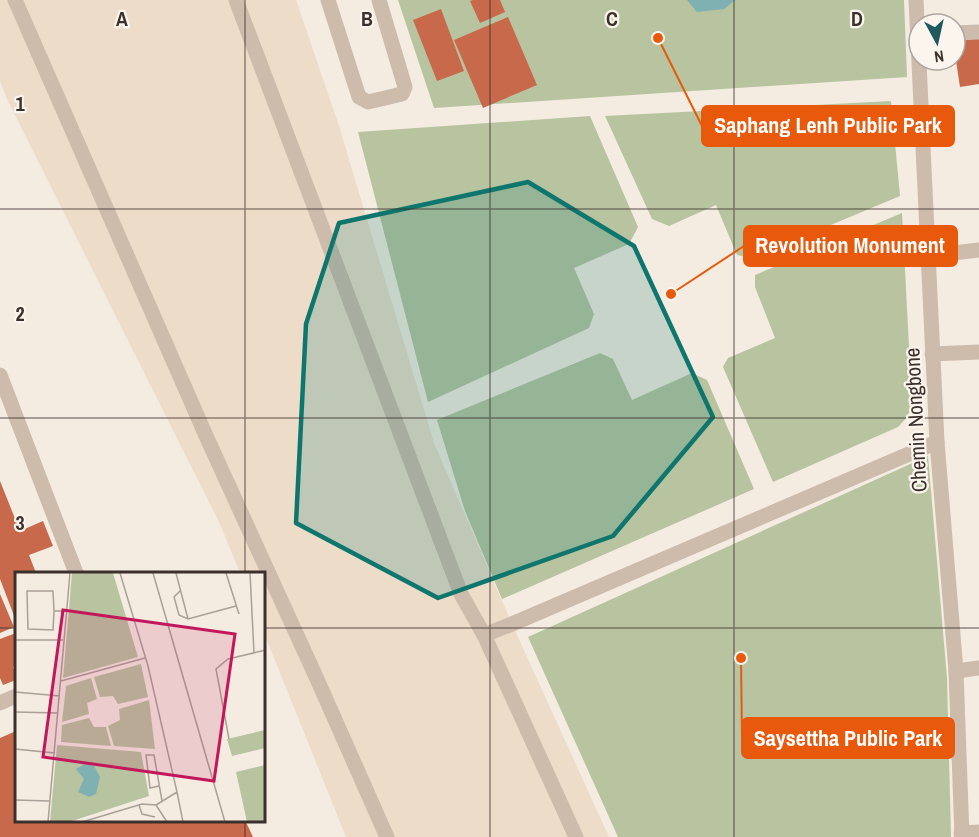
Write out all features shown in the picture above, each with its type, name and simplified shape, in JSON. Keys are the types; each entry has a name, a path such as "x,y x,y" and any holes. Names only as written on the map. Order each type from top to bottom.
{"street":[{"path":"15,0 207,438 387,837"},
{"path":"236,0 460,594 484,635 576,837"},
{"path":"328,0 359,97 368,102 402,94 405,87 379,0"},
{"name":"Chemin Nongbone","path":"920,72 937,442 956,671 962,835"},
{"path":"928,256 979,250"},
{"path":"933,354 979,352"},
{"path":"0,375 76,572"},
{"path":"484,635 937,442"},
{"path":"956,671 979,668"},
{"path":"0,703 15,696"},
{"path":"962,835 979,832"}],"highlighted area":[{"path":"528,182 634,246 713,417 613,536 438,598 296,523 306,324 339,223"}],"green space":[{"path":"398,0 904,0 907,77 434,108"},
{"path":"891,101 900,196 752,258 737,255 716,205 669,226 652,219 605,116"},
{"path":"590,116 638,227 629,244 574,268 594,314 589,328 428,402 358,132"},
{"path":"902,213 912,403 908,416 898,427 773,482 723,367 728,358 775,338 755,287 755,275"},
{"path":"600,353 613,359 632,400 692,373 707,380 754,489 502,599 465,511 437,420"},
{"path":"928,456 947,678 951,837 618,837 528,637"}],"shaded area":[{"path":"0,0 296,0 339,126 434,443 512,624 609,837 346,837 266,638 266,572 240,572 220,524 0,81"}],"water":[{"path":"687,0 735,0 724,9 697,12"}],"building":[{"path":"500,0 505,12 480,23 470,1"},
{"path":"441,9 464,71 437,81 413,20"},
{"path":"508,17 537,85 483,108 454,40"},
{"path":"979,38 979,84 960,87 958,72 967,72 967,40"},
{"path":"0,481 20,531 43,521 53,546 29,555 36,572 15,572 15,618 0,579"},
{"path":"0,594 14,627 0,633"},
{"path":"15,633 15,666 13,667 15,680 3,685 0,678 0,639"},
{"path":"15,731 15,822 246,822 253,837 0,837 0,738"}],"place":[{"name":"Saphang Lenh Public Park","path":"658,38"},
{"name":"Revolution Monument","path":"671,294"},
{"name":"Saysettha Public Park","path":"741,658"}]}
